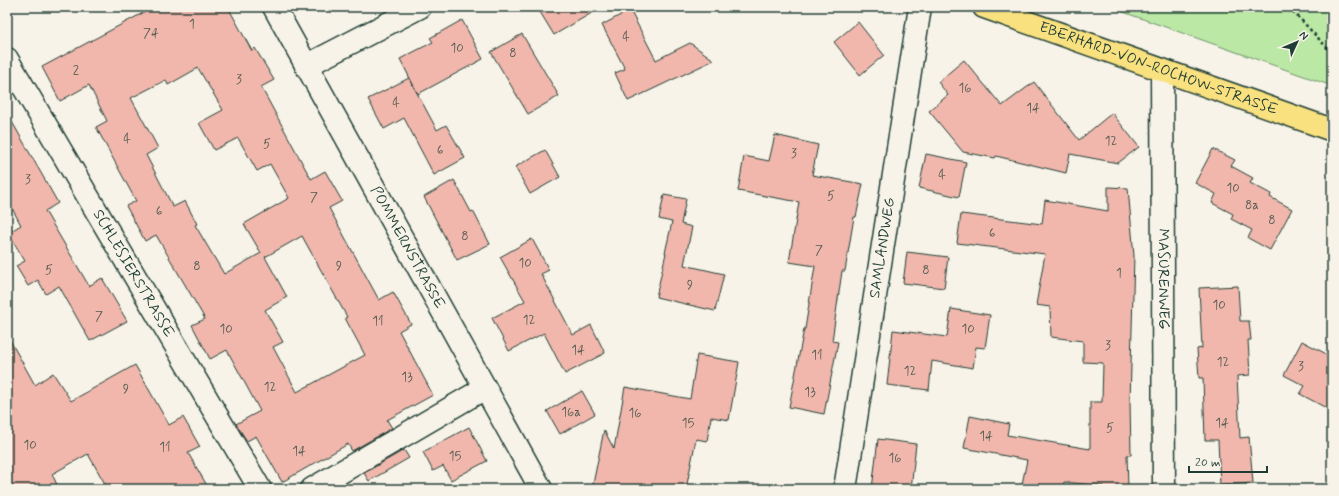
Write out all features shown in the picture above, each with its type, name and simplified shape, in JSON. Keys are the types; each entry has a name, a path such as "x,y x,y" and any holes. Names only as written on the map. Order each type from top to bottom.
{"main road":[{"name":"EBERHARD-VON-ROCHOW-STRASSE","path":"984,7 1332,130"}],"street":[{"name":"POMMERNSTRASSE","path":"274,7 541,489"},
{"path":"306,66 420,7"},
{"name":"SAMLANDWEG","path":"845,489 920,7"},
{"name":"SCHLESIERSTRASSE","path":"7,59 260,489"},
{"name":"MASURENWEG","path":"1162,70 1164,489"},
{"path":"312,489 485,388"}],"path":[{"path":"1289,7 1332,53"}],"green space":[{"path":"1109,7 1332,7 1332,86"}],"building":[{"path":"154,7 228,7 252,51 255,48 274,80 261,87 311,179 325,171 342,201 329,208 379,300 393,292 411,324 399,331 433,395 387,420 392,428 352,451 348,444 282,482 256,436 247,441 236,424 260,411 227,350 210,359 192,325 205,319 156,235 145,241 126,206 136,201 96,127 107,121 89,85 60,101 42,67","holes":["198,68 223,110 199,123 214,150 238,138 257,171 270,164 289,198 244,224 261,253 224,274 195,225 197,224 185,201 173,207 146,155 158,148 131,98 166,80 168,85","302,236 347,317 345,318 365,355 297,392 273,347 283,342 265,310 287,297 265,257"]},
{"path":"537,7 602,7 554,35"},
{"path":"630,10 656,60 690,43 714,60 628,101 615,73 625,69 602,25"},
{"path":"462,20 483,59 418,94 400,59 433,42 430,38"},
{"path":"858,22 884,55 860,75 834,42"},
{"path":"522,34 559,96 528,114 491,52"},
{"path":"964,60 1002,106 1034,82 1079,140 1112,113 1139,147 1118,163 1070,154 1066,173 996,156 995,158 963,152 929,111 948,95 938,82"},
{"path":"409,78 437,130 446,125 465,158 434,175 404,118 384,129 368,99"},
{"path":"7,113 58,203 45,211 89,286 102,278 127,321 90,341 59,286 46,294 38,280 28,286 16,266 25,261 8,233 21,225 7,199"},
{"path":"775,135 818,145 812,175 863,184 856,217 854,217 845,271 842,271 832,341 838,342 824,414 789,407 805,329 815,266 789,262 799,202 738,191 744,156 769,161"},
{"path":"1213,149 1235,160 1231,166 1253,178 1250,183 1271,194 1270,197 1292,209 1270,250 1248,238 1252,230 1231,219 1233,214 1212,203 1216,194 1195,183"},
{"path":"545,150 560,177 530,194 515,167"},
{"path":"926,154 966,162 959,197 919,188"},
{"path":"454,180 471,212 473,211 490,244 457,260 424,197"},
{"path":"1108,187 1128,188 1134,256 1130,402 1131,455 1127,455 1128,488 1103,489 1103,486 1064,482 1063,489 1021,489 1027,460 964,448 970,416 1009,424 1007,435 1090,449 1090,402 1102,402 1103,363 1083,362 1083,341 1051,337 1050,307 1036,305 1045,254 957,243 961,214 1042,224 1045,200 1108,211"},
{"path":"664,195 686,199 681,224 692,227 684,265 724,274 715,311 656,297 672,222 659,219"},
{"path":"532,239 549,270 541,274 573,335 591,325 605,353 565,374 544,333 509,351 492,318 525,301 500,257"},
{"path":"907,252 948,257 944,288 903,283"},
{"path":"1238,286 1240,321 1249,321 1251,340 1248,340 1250,375 1237,376 1240,438 1249,437 1253,483 1220,485 1218,440 1205,440 1203,378 1199,378 1197,349 1202,348 1199,288"},
{"path":"951,309 990,315 985,348 976,347 973,368 932,361 929,390 887,385 893,330 947,337"},
{"path":"7,335 35,385 53,373 71,401 135,365 169,425 183,417 200,447 188,453 209,489 108,489 88,454 52,474 59,489 7,489"},
{"path":"1302,341 1332,357 1332,411 1300,394 1305,386 1284,375"},
{"path":"697,355 739,362 729,420 711,417 707,441 696,439 686,489 592,489 604,430 614,449 625,387 690,399"},
{"path":"582,391 595,414 560,434 547,411"},
{"path":"469,427 487,461 451,480 443,466 433,471 423,452"},
{"path":"878,439 916,444 911,489 872,489"},
{"path":"404,450 409,458 369,481 364,473"}]}
